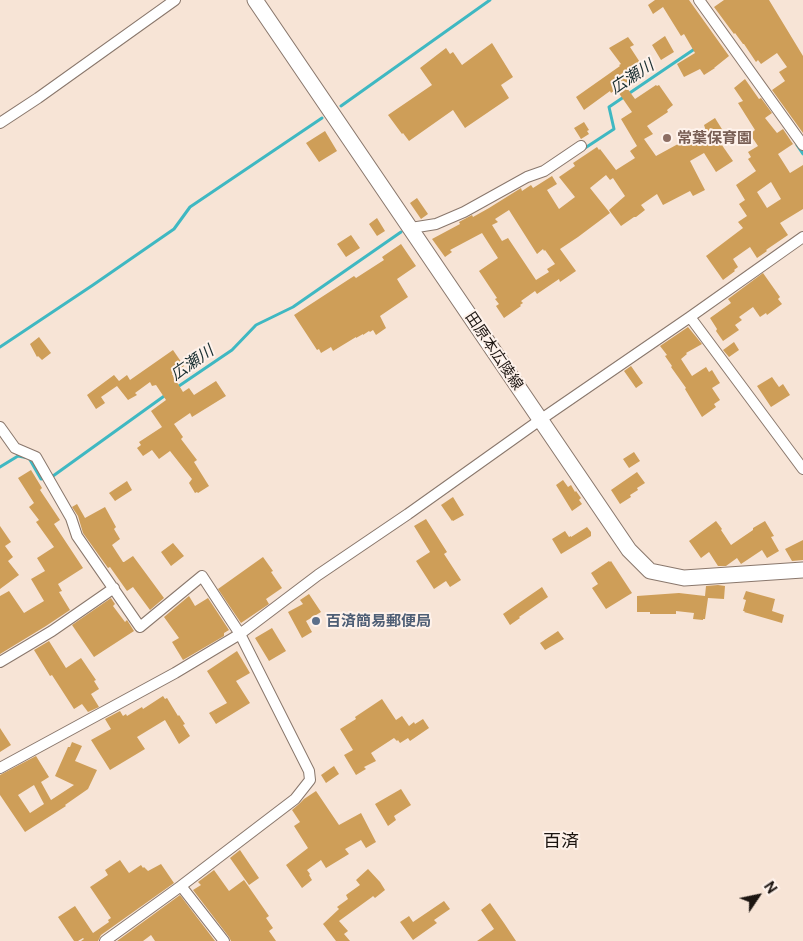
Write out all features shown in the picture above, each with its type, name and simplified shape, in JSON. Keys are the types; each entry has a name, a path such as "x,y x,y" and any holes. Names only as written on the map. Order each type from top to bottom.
{"main road":[{"name":"田原本広陵線","path":"255,0 629,550 650,571 684,578 803,570"}],"street":[{"path":"0,123 175,0"},
{"path":"699,0 803,145"},
{"path":"411,228 436,224 493,200 528,177 544,171 581,146"},
{"path":"0,768 175,673 240,634 318,575 803,237"},
{"path":"690,317 803,469"},
{"path":"0,427 15,448 36,457 71,518 77,536 140,627 202,576 240,634 309,771 310,780 295,799 105,941"},
{"path":"0,662 52,631 114,588"},
{"path":"181,886 224,941"}],"building":[{"path":"655,0 689,0 729,56 704,75 700,69 684,77 677,64 695,53 684,34 681,36 663,7 653,14 648,5"},
{"path":"724,0 769,0 803,56 803,133 772,90 785,81 779,72 787,67 777,53 761,64 758,60 756,62 714,7"},
{"path":"665,36 674,52 661,60 652,45"},
{"path":"628,37 634,45 630,47 643,67 639,69 641,73 624,84 635,99 656,85 659,85 673,105 667,110 668,112 647,126 653,134 644,139 656,156 689,138 690,141 706,131 704,125 715,118 725,134 717,138 733,161 716,172 704,153 690,161 705,190 693,196 690,191 663,205 657,194 641,205 645,210 621,226 609,210 625,196 613,178 610,180 606,175 590,188 610,213 560,249 576,271 560,282 559,279 537,294 535,291 521,301 523,303 521,306 504,318 496,306 499,304 495,299 497,298 479,271 498,258 482,233 450,250 452,252 445,257 432,239 521,188 522,191 531,185 533,188 552,176 557,184 547,190 559,209 575,197 559,177 575,166 573,163 597,147 616,170 635,158 630,151 637,146 621,119 632,112 616,89 611,93 610,91 584,110 576,97 620,66 621,64 609,48","holes":["509,210 537,254 543,249 545,250 555,264 547,269 549,272 536,280 508,238 502,241 492,225 498,222 495,219"]},
{"path":"492,43 513,77 501,85 509,98 465,128 453,110 409,141 388,115 432,85 420,68 446,48 450,54 453,52 462,65"},
{"path":"745,79 772,113 765,118 777,133 783,129 793,144 778,154 790,173 803,165 803,209 780,223 788,235 757,258 750,247 733,259 738,267 723,280 706,256 743,228 738,222 747,216 739,204 745,200 736,185 756,171 748,159 751,157 748,152 758,146 750,134 755,130 738,103 743,101 734,88","holes":["771,182 781,199 767,208 757,192"]},
{"path":"584,122 589,130 587,131 589,134 581,139 574,128"},
{"path":"325,131 337,151 319,162 306,143"},
{"path":"417,198 428,214 421,219 410,203"},
{"path":"377,218 385,231 377,236 369,224"},
{"path":"351,235 360,248 346,257 337,244"},
{"path":"401,244 416,266 397,279 408,297 380,316 386,328 376,335 373,330 369,331 333,351 331,347 321,353 319,349 317,350 294,315 354,276 356,278 384,260 382,257"},
{"path":"763,273 780,297 778,299 782,304 767,315 766,313 760,317 753,307 739,317 742,320 735,325 739,330 723,341 710,318 731,303 728,299"},
{"path":"688,327 702,344 686,353 681,359 692,376 706,367 709,372 712,370 720,383 712,388 720,400 714,404 716,407 702,417 660,346"},
{"path":"39,337 51,353 42,360 37,357 30,344"},
{"path":"734,342 739,350 729,357 723,350"},
{"path":"173,350 184,366 172,374 183,392 189,388 194,395 216,381 226,396 192,417 190,413 174,424 183,437 181,439 197,460 194,462 209,486 198,493 195,493 189,483 192,479 170,451 159,459 152,450 143,456 137,448 141,445 139,442 162,427 151,411 166,400 156,385 152,386 150,382 135,393 137,395 128,400 117,386 101,397 105,403 96,409 87,395 114,375 119,381 127,375 130,380"},
{"path":"631,366 643,383 636,388 624,371"},
{"path":"772,377 779,387 783,384 790,395 771,407 757,386"},
{"path":"634,452 640,461 629,468 623,459"},
{"path":"31,470 42,488 40,490 60,520 54,524 83,568 58,584 62,591 59,592 70,610 0,654 0,596 9,591 24,613 44,601 31,579 45,571 37,558 54,547 36,522 39,520 29,507 34,503 18,478"},
{"path":"637,472 645,483 630,495 631,497 620,504 611,490"},
{"path":"563,480 568,487 571,485 581,498 579,500 582,504 572,511 556,485"},
{"path":"127,481 132,490 115,501 109,493"},
{"path":"453,497 464,515 452,521 441,505"},
{"path":"77,504 85,518 105,507 120,539 112,545 123,562 133,556 164,598 150,610 133,587 127,591 83,533 78,516 72,507"},
{"path":"426,519 447,552 444,554 461,580 450,587 446,581 434,589 416,561 430,552 414,526"},
{"path":"716,521 731,545 765,521 774,536 771,537 779,551 767,558 762,550 741,564 737,558 726,566 718,566 709,552 701,558 689,541"},
{"path":"0,526 11,542 5,546 13,557 8,561 19,575 0,589"},
{"path":"587,527 591,532 591,536 561,554 552,539 565,531 571,537"},
{"path":"803,540 803,560 792,561 785,549"},
{"path":"173,543 184,556 171,566 161,552"},
{"path":"263,557 282,588 266,599 269,604 241,623 218,589"},
{"path":"611,561 632,593 606,609 592,588 598,584 591,573"},
{"path":"706,586 725,586 724,599 708,598 705,619 703,620 693,619 694,613 676,611 676,614 650,614 650,612 637,612 637,596 679,593 705,596"},
{"path":"542,587 548,597 510,625 503,614"},
{"path":"746,591 775,599 772,611 784,615 782,623 744,612 746,600 743,599"},
{"path":"309,594 321,612 306,621 312,632 302,638 288,612 303,604 300,600"},
{"path":"189,596 195,606 208,598 229,630 224,633 224,636 183,660 172,642 179,638 164,617"},
{"path":"111,598 115,604 113,606 125,622 127,620 134,631 94,657 72,625"},
{"path":"272,628 286,651 269,661 255,638"},
{"path":"558,631 564,639 545,650 540,643"},
{"path":"49,641 66,668 81,658 96,680 94,681 99,689 91,694 99,707 88,712 82,704 74,709 34,650"},
{"path":"237,651 250,673 236,681 250,703 216,724 209,713 227,703 207,671"},
{"path":"163,696 165,699 167,698 179,715 190,736 179,744 165,720 137,737 145,749 110,770 91,740 111,729 105,719 120,711 123,716 126,714 127,716 142,707 143,709"},
{"path":"382,699 396,720 402,716 409,726 423,719 429,728 410,741 408,738 400,743 394,738 371,753 376,761 364,767 366,769 356,775 344,755 353,750 340,729"},
{"path":"0,728 11,745 0,752"},
{"path":"72,742 82,746 75,761 97,770 88,789 66,806 25,832 0,795 0,775 36,756 49,777 41,782 51,800 74,785 55,776 68,747 70,747","holes":["34,785 44,804 30,813 18,795"]},
{"path":"334,766 339,774 326,783 321,775"},
{"path":"401,789 411,805 394,816 396,820 388,826 375,804"},
{"path":"316,791 339,825 361,813 376,842 366,848 361,840 345,849 349,854 326,868 321,860 307,870 312,880 302,888 286,865 308,848 294,826 300,822 292,810"},
{"path":"240,850 259,878 249,885 230,858"},
{"path":"120,860 129,873 141,865 148,871 161,864 174,883 101,935 98,941 81,941 83,938 74,941 58,917 75,906 93,933 109,922 108,920 111,918 90,887 108,875 105,870"},
{"path":"368,869 385,890 375,898 373,896 339,921 348,931 344,934 350,941 336,941 323,924 339,909 337,907 348,899 346,895 360,885 356,880"},
{"path":"214,870 229,891 244,880 269,916 266,918 273,928 269,931 276,941 231,941 193,890 201,885 198,882"},
{"path":"180,895 215,941 155,941 151,935 143,941 117,941"},
{"path":"444,901 450,909 434,920 437,923 413,940 400,922 409,916 413,922"},
{"path":"490,903 516,941 477,941 494,929 481,910"}],"waterway":[{"name":"広瀬川","path":"341,106 490,0"},
{"name":"広瀬川","path":"582,150 614,129 609,107 696,48"},
{"name":"広瀬川","path":"0,347 174,229 190,207 322,118"},
{"name":"広瀬川","path":"797,145 803,154"},
{"name":"広瀬川","path":"176,388 232,350 256,325 293,307 401,232"},
{"name":"広瀬川","path":"0,467 18,456 29,458 41,479 53,476 167,394"}],"place":[{"name":"常葉保育園","path":"667,138"},
{"name":"百済簡易郵便局","path":"316,621"}],"district":[{"name":"百済","path":"561,841"}]}
